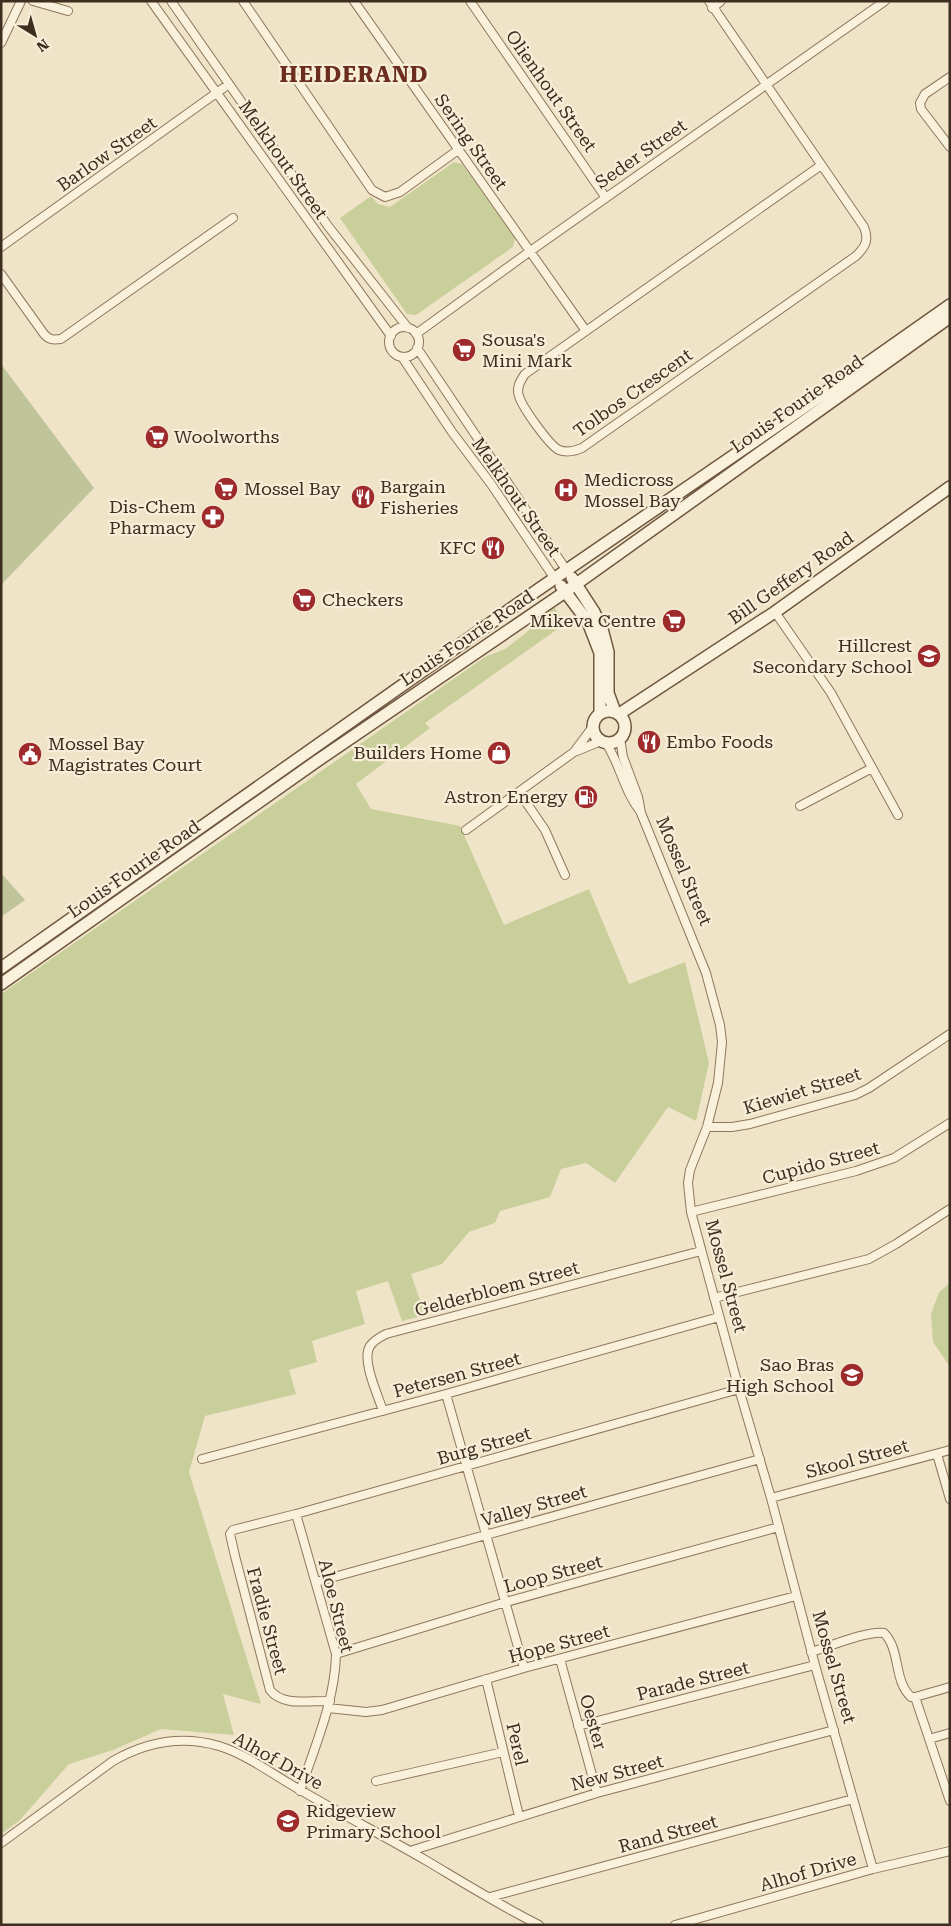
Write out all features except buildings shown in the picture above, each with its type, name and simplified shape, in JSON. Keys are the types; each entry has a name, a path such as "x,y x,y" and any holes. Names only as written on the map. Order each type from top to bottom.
{"main road":[{"name":"Louis Fourie Road","path":"1,968 555,579 950,305"},
{"name":"Louis Fourie Road","path":"1,984 317,761 565,592 950,318"},
{"name":"Bill Geffery Road","path":"620,716 775,612 950,487"},
{"path":"567,571 599,620 602,628 608,652 608,693 620,716 625,731 620,738 611,743 603,742 596,738 592,728 595,718 600,713 606,711 620,716"},
{"path":"555,579 588,622 600,653 600,713"}],"street":[{"path":"1,43 21,1"},
{"path":"33,1 68,11"},
{"name":"Melkhout Street","path":"151,1 391,336"},
{"name":"Melkhout Street","path":"171,1 328,226 408,328"},
{"path":"243,1 372,190 385,197 400,192 458,150"},
{"name":"Sering Street","path":"354,1 586,331"},
{"name":"Olienhout Street","path":"470,1 606,198"},
{"path":"710,5 721,1"},
{"name":"Seder Street","path":"416,334 885,1"},
{"name":"Tolbos Crescent","path":"710,5 864,227 867,238 866,246 856,256 582,448 564,451 553,446 526,410 519,396 518,387 525,374 820,166"},
{"path":"950,77 923,96 920,103 921,109 950,147"},
{"name":"Barlow Street","path":"1,247 230,84"},
{"path":"1,274 44,334 54,340 67,336 233,218"},
{"path":"408,328 416,334 419,344 410,356 402,357 392,351 390,346 391,336 398,329 408,328"},
{"name":"Melkhout Street","path":"417,348 567,571"},
{"name":"Melkhout Street","path":"402,357 555,579"},
{"path":"775,612 831,693 898,815"},
{"path":"574,752 592,728"},
{"path":"620,738 623,757 638,797 641,813"},
{"path":"466,830 574,752 603,742 615,758 632,800 641,813"},
{"path":"800,806 872,768"},
{"path":"519,792 545,830 565,875"},
{"name":"Mossel Street","path":"641,813 706,972 720,1025 722,1042 718,1083 707,1127 690,1170 688,1183 691,1212 779,1527 811,1652 873,1869"},
{"name":"Kiewiet Street","path":"707,1127 732,1127 750,1124 854,1095 869,1088 950,1034"},
{"name":"Cupido Street","path":"691,1212 881,1164 910,1150 950,1123"},
{"path":"714,1298 869,1259 950,1209"},
{"name":"Gelderbloem Street","path":"383,1411 367,1361 370,1345 377,1338 386,1334 701,1251"},
{"name":"Petersen Street","path":"202,1459 446,1394 719,1317"},
{"name":"Burg Street","path":"236,1528 296,1514 739,1389"},
{"path":"446,1394 524,1668"},
{"name":"Skool Street","path":"771,1498 950,1450"},
{"path":"937,1454 950,1499"},
{"name":"Valley Street","path":"316,1582 760,1459"},
{"name":"Aloe Street","path":"296,1514 336,1654 335,1674 329,1705 300,1791"},
{"name":"Loop Street","path":"336,1654 506,1602 779,1527"},
{"name":"Fradie Street","path":"236,1528 230,1534 270,1690 274,1696 282,1700 329,1705"},
{"name":"Hope Street","path":"329,1705 366,1712 382,1710 524,1668 796,1596"},
{"path":"811,1652 867,1635 884,1632 891,1642 903,1686 908,1694 916,1697 950,1687"},
{"name":"Oester","path":"560,1660 598,1793"},
{"name":"Parade Street","path":"578,1726 815,1665"},
{"name":"Perel","path":"486,1679 519,1816"},
{"path":"916,1697 950,1801"},
{"name":"New Street","path":"410,1851 598,1793 834,1730"},
{"path":"929,1739 950,1733"},
{"name":"Alhof Drive","path":"1,1843 113,1761 145,1746 161,1742 188,1740 218,1746 244,1757 300,1791 540,1925"},
{"path":"376,1781 503,1752"},
{"name":"Rand Street","path":"490,1898 853,1799"},
{"name":"Alhof Drive","path":"675,1925 873,1869 950,1850"}],"green space":[{"path":"454,162 462,164 515,238 513,247 416,315 407,314 340,218 371,196 378,204 390,207"},
{"path":"1,364 94,488 1,585"},
{"path":"554,607 566,623 425,723 430,728 356,784 371,809 460,826 504,925 589,889 629,984 685,962 709,1063 696,1121 668,1107 615,1183 586,1163 561,1169 550,1197 500,1211 495,1223 469,1232 442,1264 411,1274 425,1315 402,1321 388,1281 356,1291 365,1324 312,1341 317,1362 289,1370 296,1394 205,1416 189,1472 261,1704 223,1694 234,1735 161,1729 113,1750 69,1764 20,1820 1,1834 1,994 485,657 505,649 526,633"},
{"path":"1,873 25,900 1,917"},
{"path":"950,1283 950,1367 933,1342 931,1314 939,1292"}],"place":[{"name":"Sousa's Mini Mark","path":"464,350"},
{"name":"Woolworths","path":"157,437"},
{"name":"Mossel Bay","path":"226,489"},
{"name":"Medicross Mossel Bay","path":"566,490"},
{"name":"Bargain Fisheries","path":"363,497"},
{"name":"Dis-Chem Pharmacy","path":"213,517"},
{"name":"KFC","path":"493,548"},
{"name":"Checkers","path":"304,600"},
{"name":"Mikeva Centre","path":"674,621"},
{"name":"Hillcrest Secondary School","path":"929,656"},
{"name":"Embo Foods","path":"649,742"},
{"name":"Builders Home","path":"499,753"},
{"name":"Mossel Bay Magistrates Court","path":"30,754"},
{"name":"Astron Energy","path":"586,797"},
{"name":"Sao Bras High School","path":"852,1375"},
{"name":"Ridgeview Primary School","path":"288,1821"}],"district":[{"name":"HEIDERAND","path":"354,74"}]}
